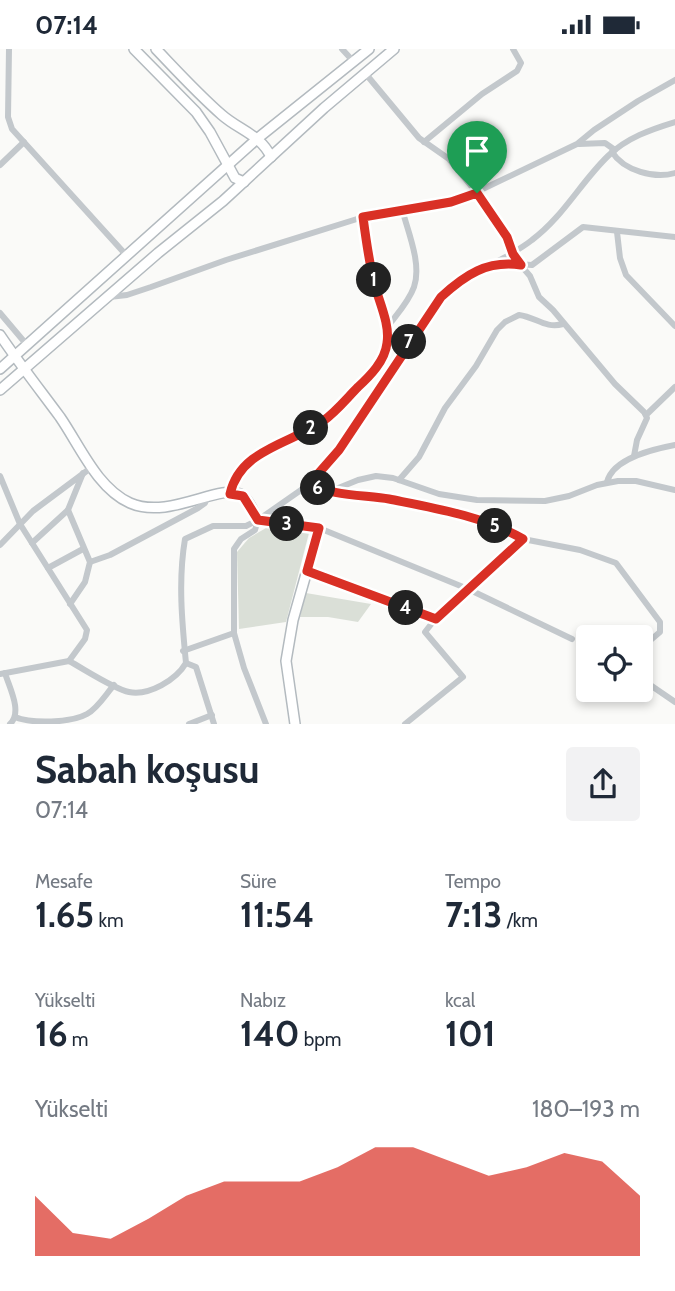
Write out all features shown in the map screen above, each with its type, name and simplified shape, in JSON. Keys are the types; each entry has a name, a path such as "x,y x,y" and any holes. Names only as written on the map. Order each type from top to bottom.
{"street":[{"path":"9,49 8,117 12,129 127,257"},
{"path":"134,49 196,112 210,132 227,167 235,178 244,182"},
{"path":"156,49 224,117 258,138 271,156"},
{"path":"342,49 353,61"},
{"path":"0,369 258,138 369,49"},
{"path":"0,390 244,182 394,49"},
{"path":"424,142 482,94 517,71 521,63 513,49"},
{"path":"365,73 406,124 424,142 449,159 477,193 507,237 513,254 530,276 539,297 646,415"},
{"path":"108,297 127,295 226,260 363,217 451,202 477,193 577,144 616,116 675,80"},
{"path":"186,663 183,651 181,589 185,539 213,526 246,526 310,483 339,450 433,306 450,289 513,254 543,230 613,151 645,133 675,122"},
{"path":"0,165 24,142"},
{"path":"577,144 605,143 624,165 648,173 675,173"},
{"path":"386,326 410,296 416,279 417,269 402,209"},
{"path":"230,494 234,478 239,471 257,456 325,420 366,379 385,353 386,326 371,267 363,217"},
{"path":"492,264 536,264 579,228 587,226 617,232 675,237"},
{"path":"617,232 620,258 626,275 675,326"},
{"path":"0,313 27,345"},
{"path":"399,480 419,457 445,408 501,326 519,315 546,326 563,324"},
{"path":"0,335 92,467 118,496 132,505 156,509 230,494 243,496 258,520 256,530 241,539 234,549 234,633 244,668 266,724"},
{"path":"634,456 646,415 675,387"},
{"path":"607,482 610,474 634,456 675,445"},
{"path":"0,545 20,524 92,467"},
{"path":"32,543 68,510 83,473"},
{"path":"331,491 336,487 382,476 452,497 528,502 561,498 607,482 636,481 675,490"},
{"path":"0,478 20,524 87,630 85,639 69,661"},
{"path":"310,483 331,491 389,499 455,514 523,539 580,550 616,563 660,621 660,632 653,638"},
{"path":"90,562 110,555 198,508 207,498"},
{"path":"68,510 90,562 85,582 70,604"},
{"path":"258,520 319,528 468,589 572,639"},
{"path":"295,724 286,661 293,620 319,528"},
{"path":"405,724 463,677 425,632 523,539"},
{"path":"48,568 83,549"},
{"path":"307,571 436,619"},
{"path":"183,651 234,633"},
{"path":"10,724 15,717 15,708 2,673 69,661 127,692 148,690 170,680 186,663"},
{"path":"186,663 196,667 214,724"},
{"path":"15,717 37,722 82,716 93,710 114,685"},
{"path":"653,687 675,702"},
{"path":"189,724 212,715"}],"shaded area":[{"path":"266,528 309,533 286,622 239,629 237,552 249,538"},
{"path":"306,593 371,604 358,622 328,617 300,617"}],"route":[{"path":"477,193 507,237 513,254 521,265 492,264 464,279 441,297 339,450 310,483 331,491 389,499 455,514 523,539 436,619 307,571 319,528 258,520 243,496 230,494 234,478 239,471 257,456 325,420 382,359 387,347 387,333 371,267 363,217 451,202 477,193"}]}
